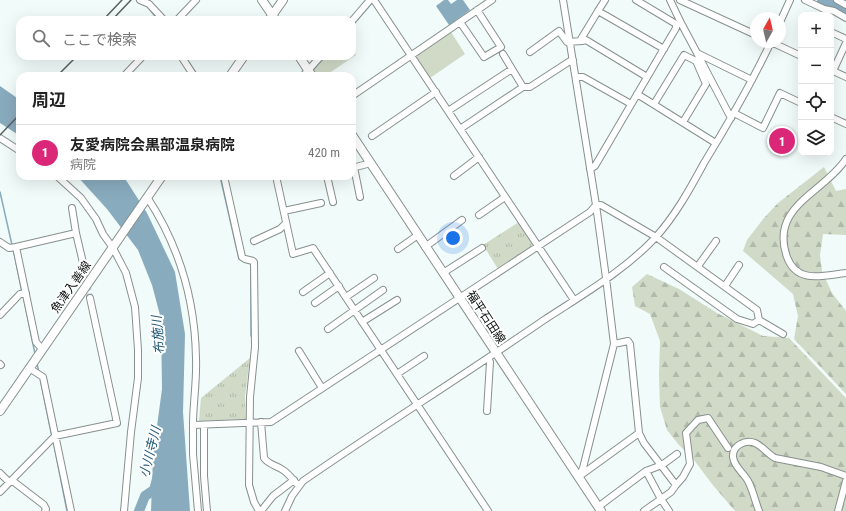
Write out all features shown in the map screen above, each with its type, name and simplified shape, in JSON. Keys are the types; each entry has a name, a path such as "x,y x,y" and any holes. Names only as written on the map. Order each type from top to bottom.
{"main road":[{"path":"262,0 272,16"},
{"path":"274,16 283,0"},
{"path":"233,72 241,60"},
{"path":"301,60 307,72"},
{"name":"福平石田線","path":"356,141 600,509"},
{"name":"魚津入善線","path":"0,411 159,180"}],"street":[{"path":"140,0 149,4 160,16"},
{"path":"181,16 196,0"},
{"path":"356,16 370,0"},
{"path":"374,0 574,300"},
{"path":"356,93 492,0"},
{"path":"564,0 596,204 614,344 583,468 579,477"},
{"path":"582,41 581,39 605,0"},
{"path":"636,0 676,24 679,24"},
{"path":"670,0 679,24 732,116 762,128 780,93 798,102"},
{"path":"680,0 750,32"},
{"path":"785,12 790,0"},
{"path":"805,0 824,9 834,11 846,18"},
{"path":"836,0 846,5"},
{"path":"460,22 484,57 501,47 477,10"},
{"path":"598,11 664,49"},
{"path":"590,169 595,166 679,24"},
{"path":"530,52 559,32 567,42 586,40 647,77"},
{"path":"834,33 846,39"},
{"path":"834,67 846,43"},
{"path":"285,511 292,496 303,482 606,278 635,257 656,237 682,201 732,116 768,48"},
{"path":"784,48 798,55"},
{"path":"697,53 752,80"},
{"path":"502,54 523,87"},
{"path":"654,104 684,55 696,61 706,84 683,122"},
{"path":"128,72 139,60"},
{"path":"183,60 191,72"},
{"path":"309,72 318,60"},
{"path":"460,128 523,87 530,87 573,60"},
{"path":"448,111 512,69"},
{"path":"834,72 846,77"},
{"path":"576,77 583,76 631,104"},
{"path":"372,136 436,92"},
{"path":"637,94 714,142 717,141"},
{"path":"834,118 846,124"},
{"path":"0,138 16,148"},
{"path":"454,176 480,157"},
{"path":"846,159 794,210 787,220 784,230 784,246 787,259 793,268 804,275 817,278 846,273"},
{"path":"356,167 371,163"},
{"path":"62,180 81,198 96,219 103,234 114,246 126,272 135,307 138,378 131,432 124,511"},
{"path":"225,180 242,257 253,260 254,262 255,347 250,397 249,486 254,502 260,511 273,496 294,480"},
{"path":"277,180 293,254 314,248 488,511"},
{"path":"328,180 333,202"},
{"path":"356,180 360,197"},
{"path":"479,215 505,197"},
{"path":"146,199 161,218 175,248 185,275 195,326 196,360 192,454 198,511"},
{"path":"284,211 322,203"},
{"path":"596,204 601,205 656,237 698,266 757,310 759,320 783,334"},
{"path":"193,425 272,422 380,349 590,212 596,204"},
{"path":"72,208 76,234 84,267"},
{"path":"425,246 462,220"},
{"path":"254,241 280,229 286,223"},
{"path":"0,242 9,248 76,234"},
{"path":"398,249 418,235"},
{"path":"698,266 716,241"},
{"path":"16,247 36,342 42,349"},
{"path":"443,273 482,248"},
{"path":"725,286 739,265"},
{"path":"664,267 737,319 753,324 759,320"},
{"path":"303,292 330,272"},
{"path":"346,297 374,278"},
{"path":"315,303 339,286"},
{"path":"328,329 383,290"},
{"path":"0,315 20,294 26,293"},
{"path":"0,492 55,436 117,424 90,298"},
{"path":"362,322 397,300"},
{"path":"614,344 628,341 630,344 639,433 644,443 676,485"},
{"path":"299,351 322,388"},
{"path":"397,374 424,356"},
{"path":"487,412 490,362 488,358"},
{"path":"29,368 43,377 71,511"},
{"path":"644,511 671,492 683,477 690,464 686,433 698,420 708,418 728,448"},
{"path":"261,422 264,458 276,468 282,469 299,486"},
{"path":"204,425 204,476 207,511"},
{"path":"579,477 639,433"},
{"path":"759,511 748,481 736,466 733,458 734,451 739,444 748,441 756,443 768,455 775,458 821,467 846,476"},
{"path":"600,509 646,470 662,465 677,454"},
{"path":"646,470 661,500 669,511"},
{"path":"0,473 9,482 14,482 44,505 45,511"},
{"path":"838,511 846,481"}],"green space":[{"path":"451,32 465,54 430,78 417,59 417,54"},
{"path":"322,60 349,60 331,72 315,72 313,70"},
{"path":"824,167 836,191 846,189 846,235 823,234 820,255 822,271 832,293 846,311 846,394 794,339 798,316 793,294 743,251 747,240 778,203"},
{"path":"519,222 534,245 498,269 483,245"},
{"path":"647,274 679,289 717,313 763,336 789,338 846,398 846,511 735,511 694,460 679,445 667,430 660,407 660,341 650,314 635,306 632,287"},
{"path":"250,358 245,396 246,419 199,421 201,398"}],"water":[{"path":"444,0 448,0 451,4 457,0 463,0 470,10 449,25 436,6"},
{"path":"0,86 16,97 16,133 0,123"},
{"path":"81,180 126,180 147,213 175,272 185,334 183,412 190,511 151,511 153,456 162,389 161,319 152,285 138,250 107,209"}],"waterway":[{"path":"822,0 846,13"},
{"path":"356,21 373,2"},
{"path":"147,6 155,16"},
{"path":"313,70 322,60"},
{"path":"188,61 195,72"},
{"path":"221,180 239,259 251,264 251,336"},
{"path":"0,192 12,245"},
{"path":"13,248 22,292"},
{"path":"23,295 35,354"},
{"path":"37,364 39,372"},
{"path":"40,378 52,437"},
{"path":"53,440 67,511"},
{"name":"小川寺川","path":"139,511 145,496 154,490 157,479"}],"tunnel":[{"path":"84,267 90,298"}],"railway":[{"path":"107,16 122,0"},
{"path":"116,16 131,0"},
{"path":"61,72 73,60"},
{"path":"0,135 16,118"}],"place":[{"name":"友愛病院会黒部温泉病院","path":"782,141"}],"water label":[{"name":"布施川","path":"158,335"}]}
